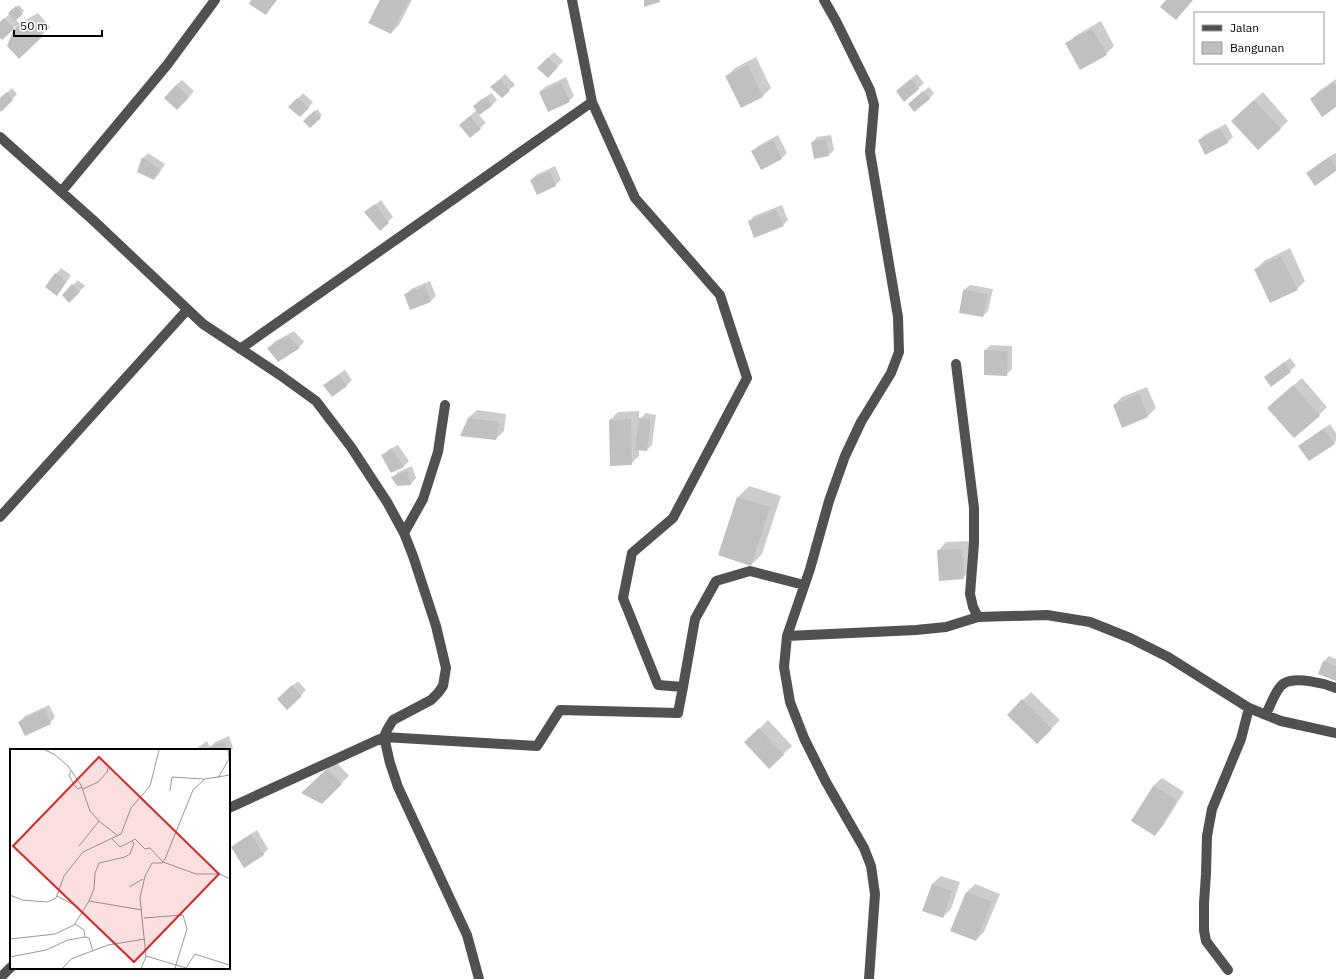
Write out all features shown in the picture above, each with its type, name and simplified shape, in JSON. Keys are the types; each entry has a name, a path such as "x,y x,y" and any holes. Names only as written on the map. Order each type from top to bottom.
{"street":[{"path":"61,192 167,65 215,0"},
{"path":"572,0 592,102 635,198 720,295 747,378 673,518 632,553 623,598 658,685 683,687"},
{"path":"824,0 870,90 874,105 870,152 898,317 899,352 891,373 861,422 845,456 829,501 804,586 787,636 784,667 790,702 804,738 826,782 864,848 871,866 875,894 869,979"},
{"path":"240,349 592,102"},
{"path":"0,137 203,324 280,375 316,402 352,447 387,502 404,533 436,626 446,668 443,686 438,693 431,700 393,720 386,730 384,737 390,763 398,787 467,935 478,979"},
{"path":"0,517 187,310"},
{"path":"956,364 974,508 974,543 970,594 972,607 978,617"},
{"path":"404,533 423,499 438,452 445,405"},
{"path":"230,808 384,737 537,746 560,710 678,713 695,619 716,581 750,571 804,586"},
{"path":"787,636 916,630 946,627 978,617 1048,615 1090,622 1130,638 1168,657 1249,708 1281,721 1336,733"},
{"path":"1266,714 1276,693 1283,684 1293,680 1323,683 1336,688"},
{"path":"1228,970 1206,941 1204,930 1207,836 1212,809 1240,739 1249,708"},
{"path":"0,978 10,968"}],"building":[{"path":"251,0 276,0 266,15 249,4"},
{"path":"380,0 409,0 391,34 368,23"},
{"path":"644,0 660,0 660,2 644,7"},
{"path":"1166,0 1193,0 1176,20 1160,7"},
{"path":"16,6 23,14 15,21 8,13"},
{"path":"4,18 14,29 2,40 0,38 0,22"},
{"path":"29,21 43,36 19,59 7,46 14,29"},
{"path":"1092,29 1107,55 1080,70 1065,43"},
{"path":"548,57 558,67 548,78 537,68"},
{"path":"748,65 763,97 741,108 725,76"},
{"path":"500,79 510,91 502,98 490,87"},
{"path":"911,79 919,89 904,102 896,91"},
{"path":"561,82 570,102 548,112 539,92"},
{"path":"1333,83 1336,86 1336,107 1322,117 1310,99"},
{"path":"176,85 189,97 177,110 164,98"},
{"path":"923,91 930,99 914,112 908,104"},
{"path":"7,92 13,100 1,112 0,98"},
{"path":"487,97 492,106 479,115 473,106"},
{"path":"297,98 309,108 300,117 288,107"},
{"path":"1254,100 1281,129 1258,150 1231,121"},
{"path":"314,111 321,118 310,128 303,121"},
{"path":"470,116 481,129 470,138 459,125"},
{"path":"1221,129 1228,143 1205,155 1198,140"},
{"path":"826,139 829,156 814,159 811,142"},
{"path":"773,140 782,159 761,170 751,151"},
{"path":"142,157 160,169 154,180 137,172"},
{"path":"1329,157 1336,167 1336,171 1315,186 1306,173"},
{"path":"549,171 556,186 537,195 530,180"},
{"path":"375,204 389,223 380,231 364,212"},
{"path":"776,210 784,226 754,238 748,221"},
{"path":"1281,256 1298,290 1270,303 1254,269"},
{"path":"55,273 66,281 57,296 45,287"},
{"path":"72,284 80,292 69,303 62,295"},
{"path":"425,286 431,302 410,310 404,294"},
{"path":"963,290 988,294 983,317 959,313"},
{"path":"288,336 300,348 278,362 267,348"},
{"path":"984,350 1008,351 1007,376 984,375"},
{"path":"1284,362 1291,372 1271,387 1264,377"},
{"path":"339,375 347,386 332,397 323,385"},
{"path":"1293,385 1320,416 1294,438 1267,408"},
{"path":"1139,394 1148,417 1122,428 1113,405"},
{"path":"468,418 499,422 496,440 460,436"},
{"path":"639,418 651,420 647,451 635,450"},
{"path":"631,419 632,465 610,466 609,420"},
{"path":"1324,429 1335,444 1309,461 1298,446"},
{"path":"392,449 404,467 391,473 381,455"},
{"path":"407,471 411,485 397,486 391,477"},
{"path":"737,497 770,507 751,566 718,555"},
{"path":"962,549 964,579 939,581 937,550"},
{"path":"1323,661 1336,666 1336,681 1318,674"},
{"path":"292,685 302,696 287,710 277,699"},
{"path":"1022,699 1052,729 1037,744 1007,715"},
{"path":"44,709 51,724 25,736 18,722"},
{"path":"759,728 784,755 769,769 744,742"},
{"path":"224,741 227,749 210,749 209,747"},
{"path":"327,769 342,784 322,804 301,793"},
{"path":"1153,786 1177,800 1155,836 1131,821"},
{"path":"251,834 264,855 244,868 231,847"},
{"path":"932,884 952,891 943,918 922,911"},
{"path":"966,892 992,902 976,941 950,931"}]}
